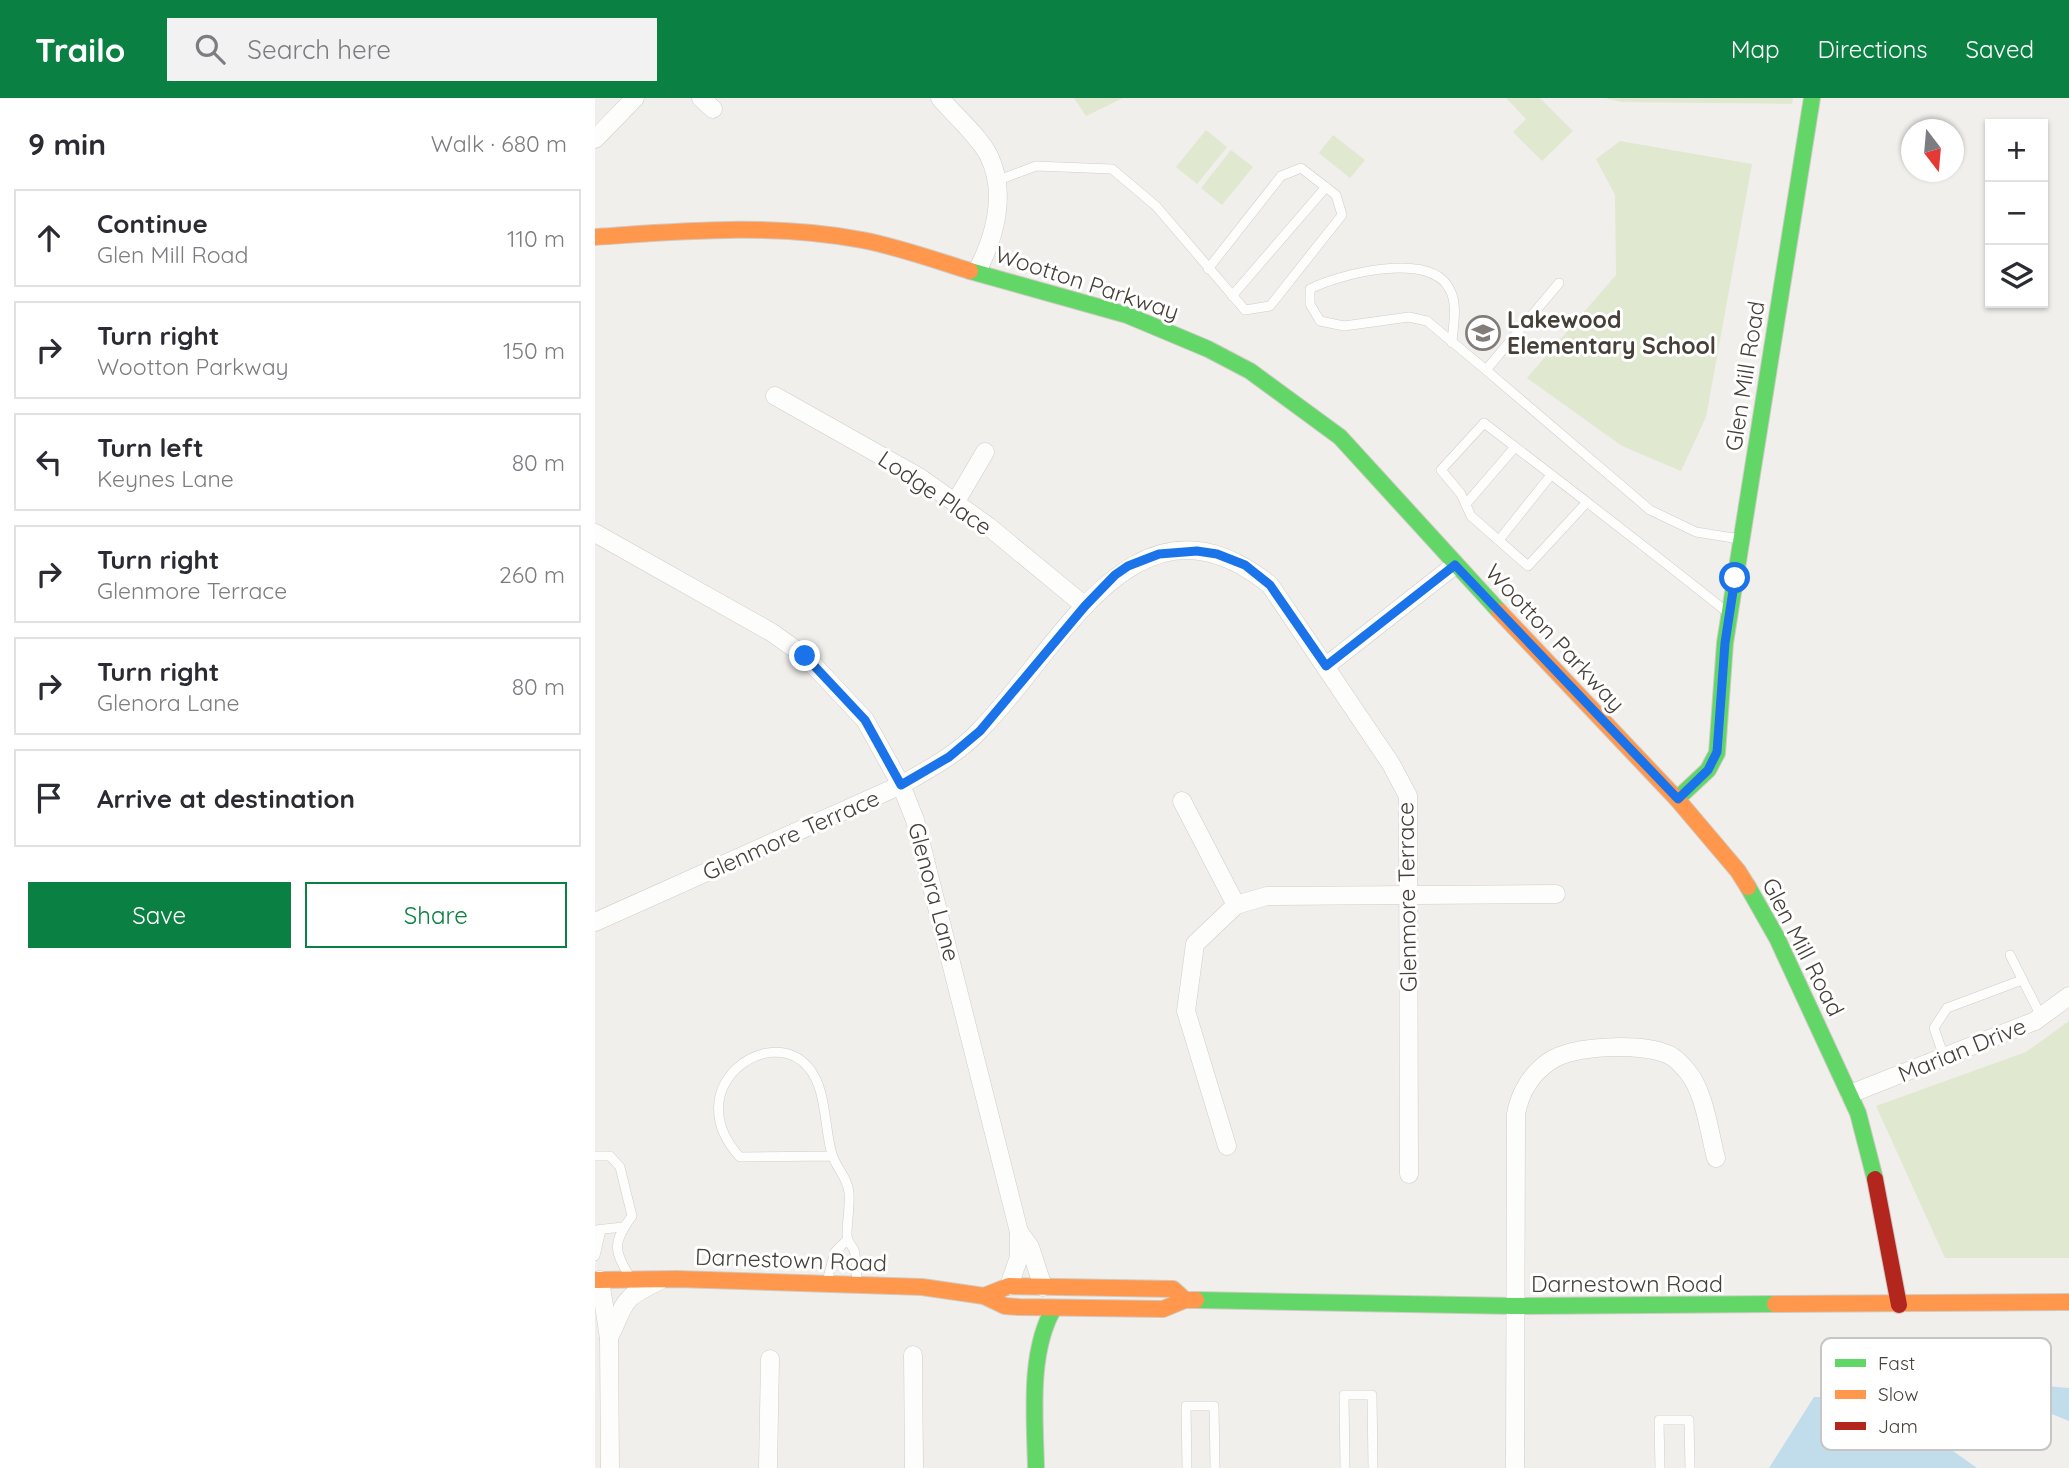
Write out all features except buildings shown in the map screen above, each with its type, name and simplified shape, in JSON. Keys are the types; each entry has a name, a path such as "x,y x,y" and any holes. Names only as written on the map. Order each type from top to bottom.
{"main road":[{"name":"Glen Mill Road","path":"1812,98 1725,643 1714,762 1678,799 1738,871 1777,938 1850,1094 1858,1113 1874,1174 1899,1306"},
{"name":"Wootton Parkway","path":"595,237 721,229 776,230 863,240 1128,315 1208,349 1250,371 1340,437 1455,565 1678,799"},
{"name":"Darnestown Road","path":"597,1280 631,1278 922,1287 984,1296 1005,1306 1107,1309 1163,1309 1185,1300 1514,1306 1899,1306 2069,1302"},
{"name":"Darnestown Road","path":"984,1296 1009,1286 1173,1289 1185,1300"},
{"path":"1043,1287 1107,1309"},
{"path":"1019,1307 1026,1329 1028,1368 1034,1380"},
{"path":"1036,1468 1034,1380 1039,1368 1042,1325 1054,1308"}],"street":[{"path":"595,139 635,98"},
{"path":"940,98 989,156 996,181 997,221 987,253 977,271"},
{"name":"Lodge Place","path":"775,396 919,477 1085,606"},
{"path":"955,503 985,452"},
{"name":"Glenora Lane","path":"595,533 771,632 805,656 865,720 901,785 928,863 1019,1232 1019,1257 1009,1286"},
{"name":"Glenmore Terrace","path":"595,922 901,785 949,757 980,731 1085,606 1128,566 1159,554 1197,551 1217,554 1245,565 1270,585 1391,764 1408,796 1409,1174"},
{"path":"1326,666 1455,565"},
{"path":"1182,801 1236,905"},
{"path":"1227,1146 1186,1011 1195,944 1236,905 1267,896 1556,894"},
{"name":"Marian Drive","path":"1850,1094 2041,1016 2069,996"},
{"path":"1515,1468 1516,1114 1518,1101 1529,1081 1551,1060 1577,1051 1642,1047 1670,1054 1696,1083 1716,1158"},
{"name":"Glenora Lane","path":"1019,1232 1030,1247 1043,1287"},
{"path":"609,1338 622,1304 633,1294 665,1279"},
{"path":"597,1280 609,1338 610,1468"},
{"path":"913,1355 913,1468"},
{"path":"768,1468 770,1359"}],"lane":[{"path":"996,181 1035,166 1112,169 1156,206 1208,269 1245,310 1270,306 1342,215 1336,195 1301,167 1281,176 1208,269"},
{"path":"1232,296 1326,187"},
{"path":"1452,343 1455,303 1449,287 1429,271 1407,267 1331,278 1310,289 1310,304 1320,321 1345,326 1409,317 1427,321 1452,343 1486,370 1650,510 1696,532 1741,540"},
{"path":"1486,370 1559,283"},
{"path":"1587,502 1528,566 1472,516 1441,470 1484,423 1587,502 1731,615"},
{"path":"1466,504 1515,447"},
{"path":"1499,540 1551,475"},
{"path":"2010,956 2041,1016"},
{"path":"1944,1056 1934,1028 1947,1008 2022,980"},
{"path":"832,1156 740,1157 727,1143 719,1121 717,1097 727,1078 743,1062 777,1052 795,1056 809,1068 818,1086 832,1156 847,1181 847,1240 854,1250 857,1287"},
{"path":"595,1156 610,1156 621,1167 632,1216 617,1238 616,1248 631,1278"},
{"path":"595,1256 598,1230 623,1227"},
{"path":"825,1284 835,1252 847,1240"},
{"path":"1345,1468 1344,1395 1372,1395 1373,1468"},
{"path":"1187,1468 1186,1406 1214,1406 1215,1468"},
{"path":"1660,1468 1660,1420 1689,1420 1690,1468"}],"green space":[{"path":"1074,98 1123,98 1086,116"},
{"path":"1506,98 1540,98 1573,131 1542,161 1513,132 1526,119"},
{"path":"1605,98 1793,98 1792,104 1621,102"},
{"path":"1206,130 1227,147 1197,184 1176,167"},
{"path":"1333,135 1365,160 1350,178 1319,153"},
{"path":"1620,141 1752,164 1706,417 1681,471 1622,446 1527,378 1616,275 1615,195 1596,159"},
{"path":"1231,150 1253,167 1222,205 1201,188"},
{"path":"2069,1021 2069,1258 1945,1258 1876,1106 2026,1052"}],"water":[{"path":"2051,1386 2069,1388 2069,1421 2051,1414"},
{"path":"1814,1397 1821,1397 1821,1450 1952,1450 1977,1468 1769,1468"}],"traffic: fast":[{"path":"1677,799 1708,770 1717,753 1725,643 1812,98"},
{"path":"970,271 1127,315 1208,349 1250,371 1340,437 1499,611"},
{"path":"1748,887 1777,938 1858,1113 1875,1179"},
{"path":"1196,1300 1514,1306 1775,1304"},
{"path":"1036,1468 1034,1407 1037,1365 1040,1345 1054,1308"}],"traffic: slow":[{"path":"595,237 729,230 829,235 876,243 970,271"},
{"path":"1499,611 1677,799 1738,871 1748,887"},
{"path":"595,1280 677,1279 922,1287 984,1296 1005,1306 1019,1307 1163,1309 1185,1300 1196,1300"},
{"path":"984,1296 1009,1286 1173,1289 1185,1300"},
{"path":"1775,1304 2069,1302"}],"traffic: jam":[{"path":"1875,1179 1899,1305"}],"place":[{"name":"Lakewood Elementary School","path":"1483,333"}],"route":[{"path":"805,656 865,720 901,785 949,757 980,731 1085,606 1115,575 1128,566 1159,554 1197,551 1217,554 1245,565 1270,585 1326,666 1455,565 1678,799 1708,770 1717,752 1725,643 1735,578"}]}
